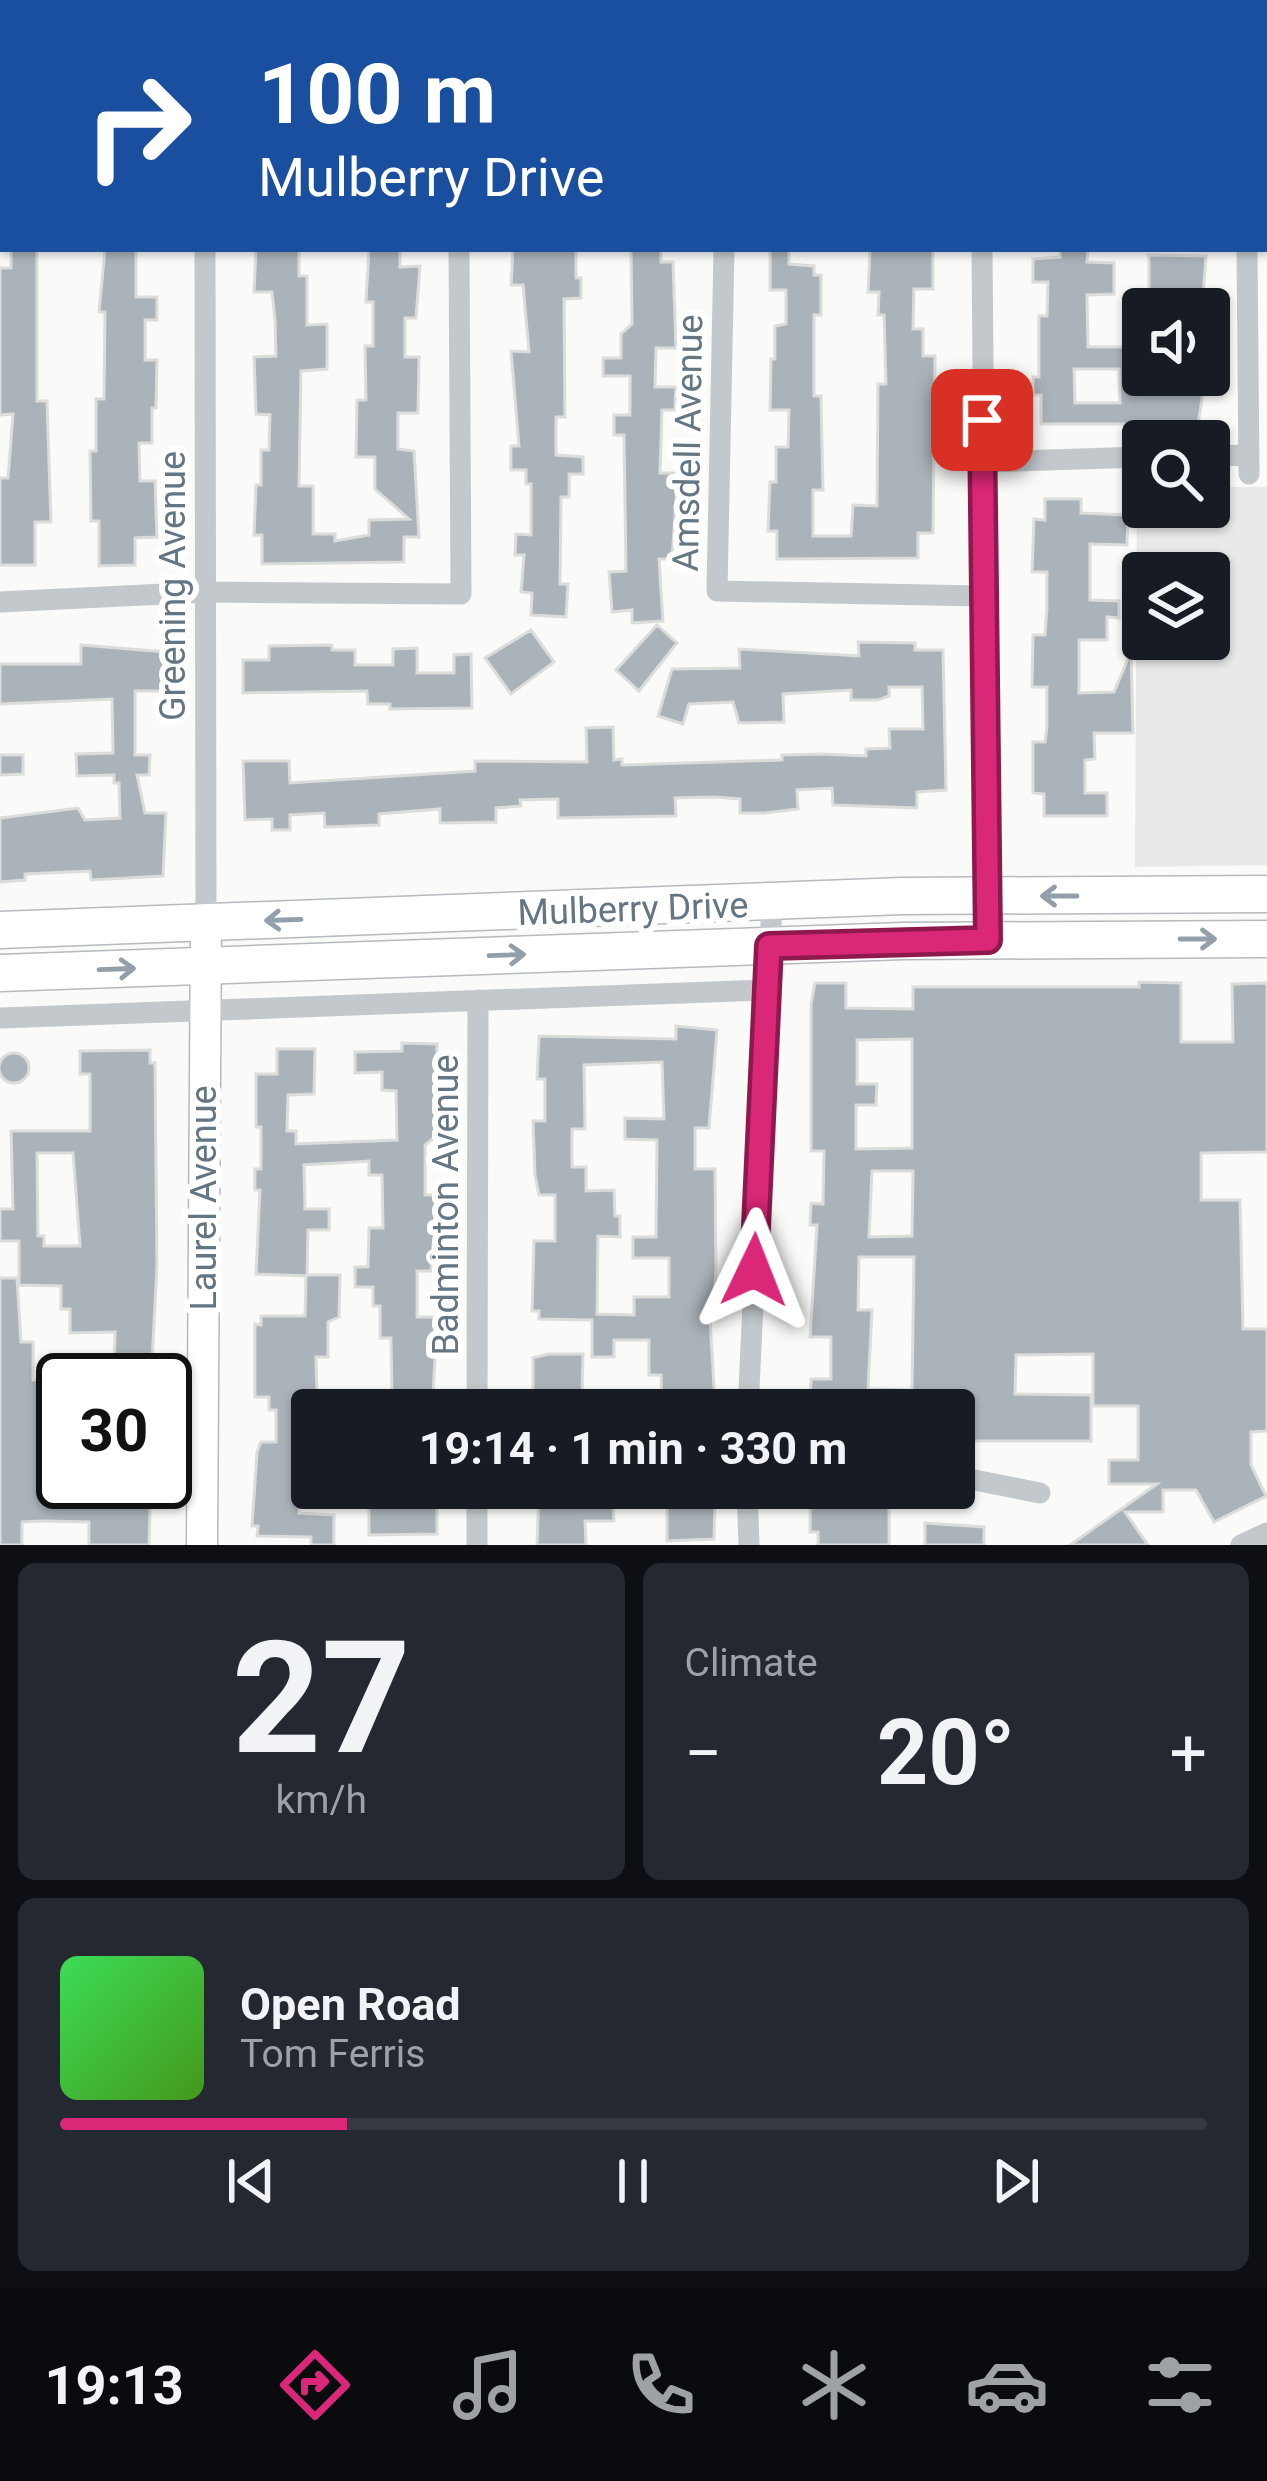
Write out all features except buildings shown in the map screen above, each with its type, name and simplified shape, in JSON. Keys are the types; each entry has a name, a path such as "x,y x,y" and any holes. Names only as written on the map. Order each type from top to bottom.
{"main road":[{"name":"Mulberry Drive","path":"0,930 988,896 1267,894"},
{"name":"Mulberry Drive","path":"0,973 988,940 1267,939"}],"street":[{"name":"Greening Avenue","path":"205,252 206,923"},
{"path":"0,602 205,592 461,594 459,252"},
{"name":"Amsdell Avenue","path":"724,252 717,591 981,596"},
{"path":"982,252 981,596 988,940"},
{"path":"1230,460 1248,464 1246,252"},
{"path":"982,462 1122,459"},
{"path":"749,1389 772,903"},
{"name":"Laurel Avenue","path":"202,1545 206,923"},
{"path":"0,1018 765,990"},
{"name":"Badminton Avenue","path":"477,1389 478,1000"},
{"path":"975,1480 1040,1493"},
{"path":"477,1509 477,1545"},
{"path":"748,1509 749,1545"},
{"path":"1241,1545 1267,1533"}],"shaded area":[{"path":"1230,487 1267,487 1267,865 1135,867 1136,660 1230,660 1230,552 1137,552 1137,528 1230,528"}],"route":[{"path":"754,1270 769,946 988,940 982,420"}]}
